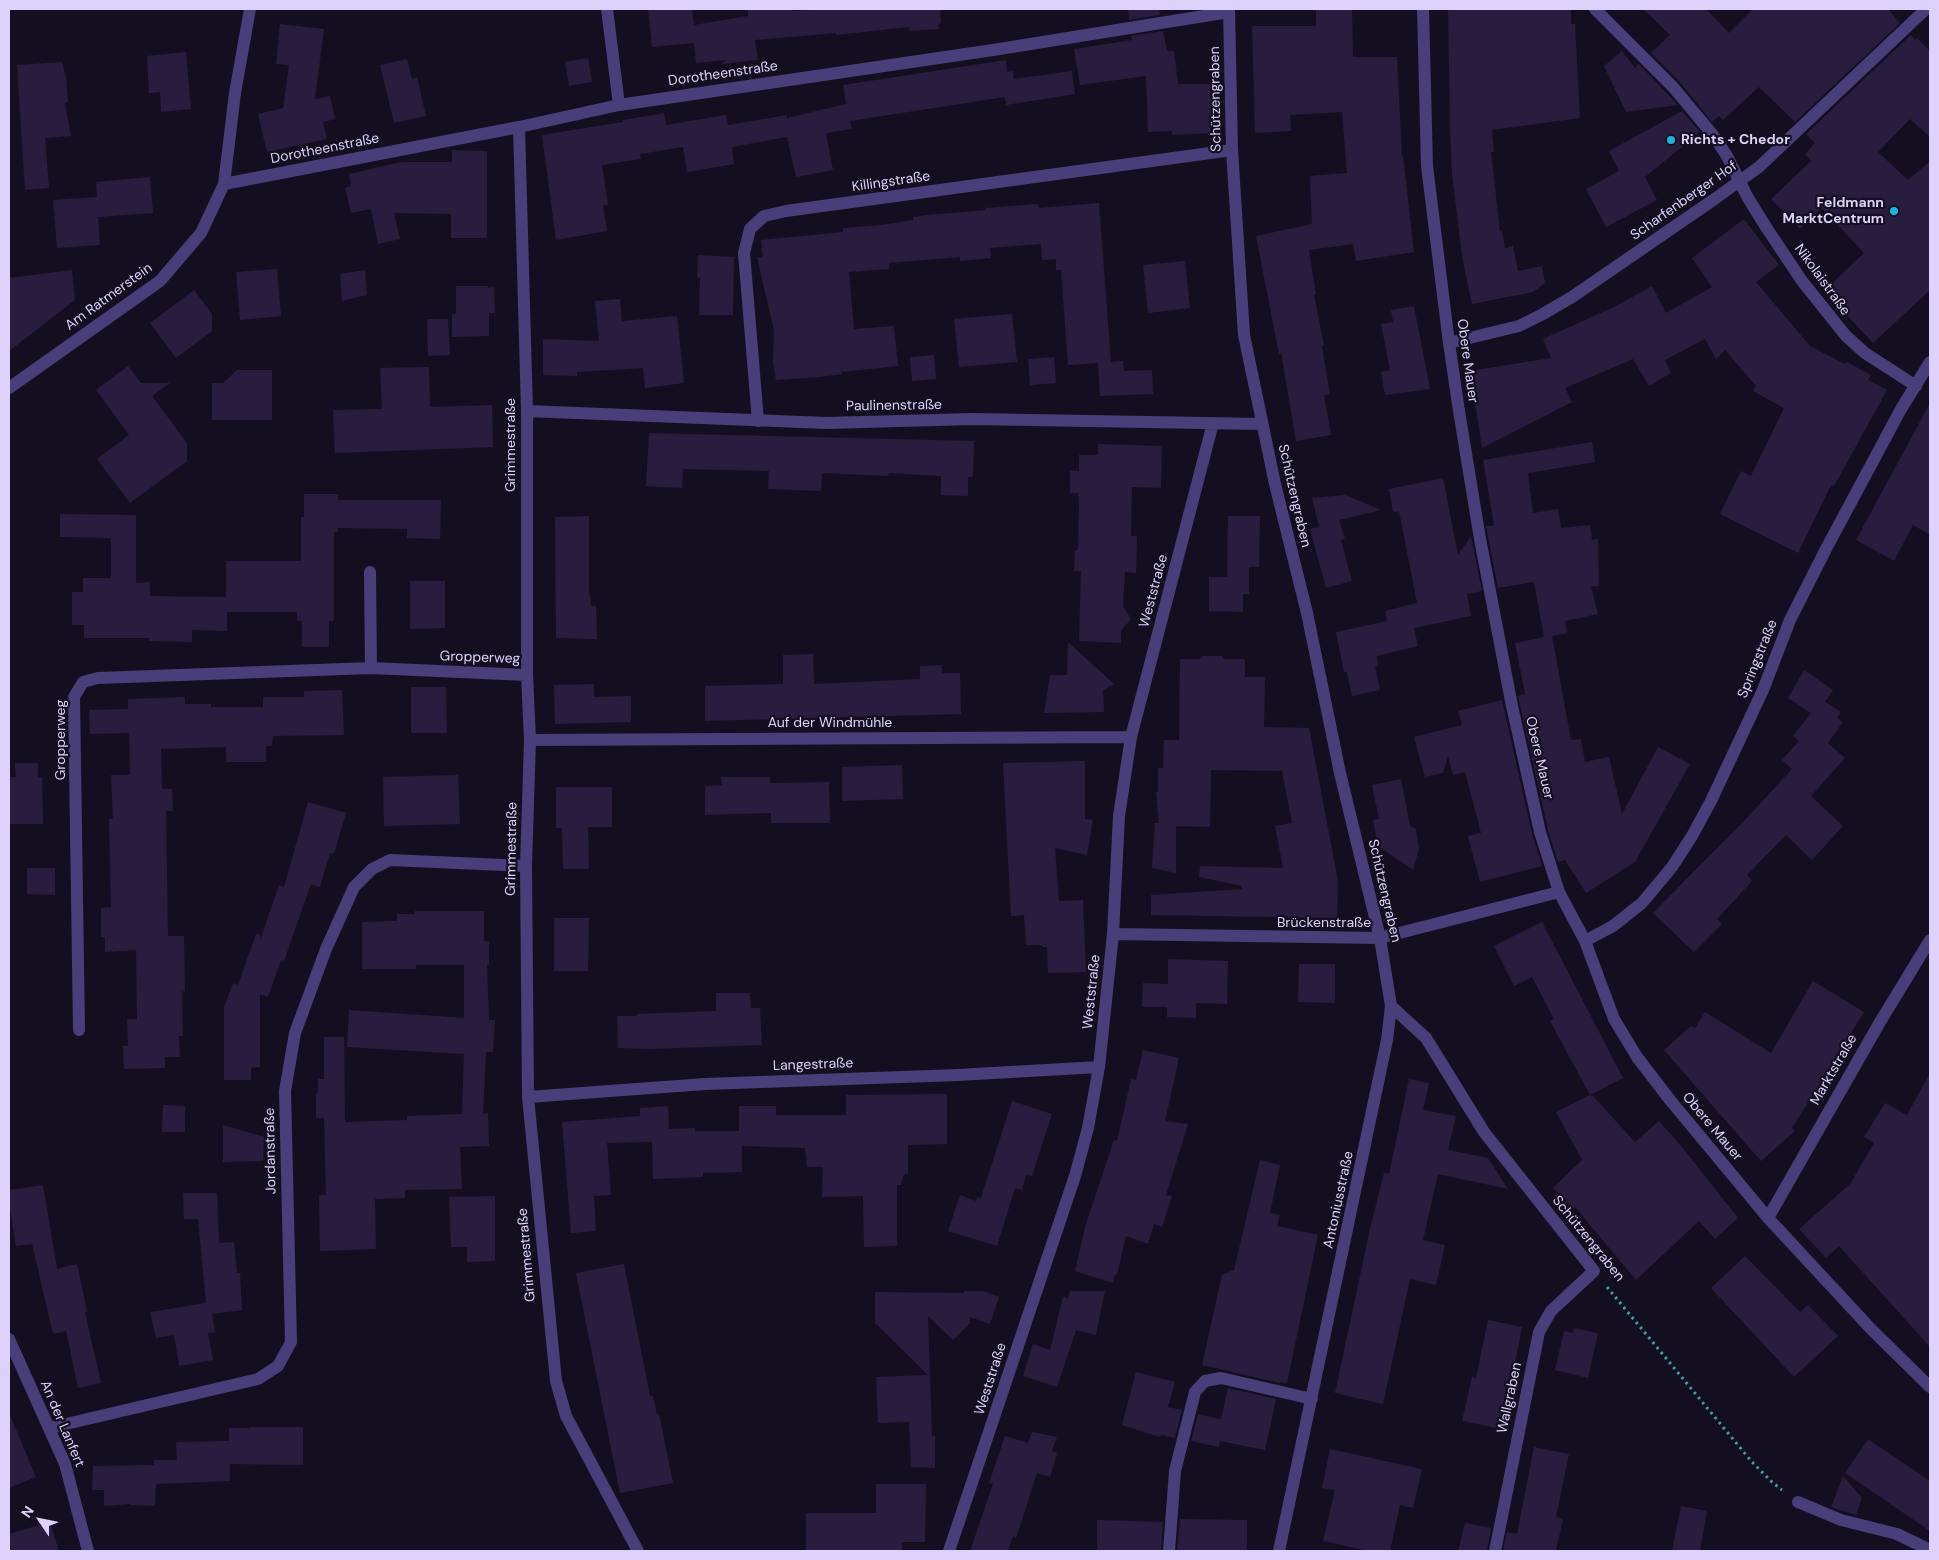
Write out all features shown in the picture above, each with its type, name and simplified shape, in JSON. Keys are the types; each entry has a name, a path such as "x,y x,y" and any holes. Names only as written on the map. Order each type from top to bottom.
{"street":[{"name":"Am Ratmerstein","path":"9,388 160,281 201,233 224,184 250,9"},
{"path":"608,9 619,105"},
{"name":"Obere Mauer","path":"1423,9 1427,166 1449,343 1480,539 1512,706 1540,832 1559,892 1585,941 1614,1019 1637,1057 1670,1100 1768,1218 1871,1329 1930,1388"},
{"name":"Nikolaistraße","path":"1595,9 1673,87 1713,135 1727,156 1766,227 1802,281 1846,336 1865,353 1916,386"},
{"path":"1925,9 1930,13"},
{"name":"Scharfenberger Hof","path":"1449,343 1519,326 1543,314 1572,297 1740,181 1778,149 1925,9"},
{"name":"Dorotheenstraße","path":"224,184 518,127 619,105 983,52 1229,10"},
{"name":"Schützengraben","path":"1229,10 1232,150 1244,335 1275,484 1307,613 1340,773 1380,938 1391,1006 1426,1038 1484,1132 1594,1271"},
{"name":"Grimmestraße","path":"518,127 527,411 527,675 530,740 526,866 528,1097 556,1381 566,1416 638,1551"},
{"name":"Killingstraße","path":"758,421 744,253 750,229 764,216 1232,150"},
{"name":"Springstraße","path":"1585,941 1613,926 1642,903 1683,851 1711,801 1759,699 1798,604 1901,409 1930,362"},
{"name":"Paulinenstraße","path":"527,411 758,421 826,422 973,419 1262,424"},
{"name":"Weststraße","path":"949,1551 1074,1176 1088,1128 1099,1067 1113,934 1120,816 1131,737 1213,423"},
{"path":"370,572 371,668"},
{"name":"Gropperweg","path":"80,1030 74,697 82,682 98,678 371,668 527,675"},
{"name":"Auf der Windmühle","path":"530,740 1131,737"},
{"name":"Jordanstraße","path":"49,1428 258,1379 278,1366 291,1342 285,1091 295,1033 326,949 354,887 372,869 390,860 526,866"},
{"name":"Brückenstraße","path":"1113,934 1338,939 1380,938 1559,892"},
{"name":"Marktstraße","path":"1768,1218 1880,1022 1930,940"},
{"name":"Antoniusstraße","path":"1280,1551 1387,1040 1391,1006"},
{"name":"Langestraße","path":"528,1097 705,1084 1099,1067"},
{"name":"Wallgraben","path":"1495,1551 1539,1332 1551,1311 1594,1271"},
{"name":"An der Lanfert","path":"9,1339 65,1464 88,1551"},
{"path":"1169,1551 1175,1471 1195,1392 1206,1381 1221,1378 1312,1399"},
{"path":"1798,1502 1841,1520 1902,1536 1930,1550"}],"path":[{"name":"Schützengraben","path":"1594,1271 1752,1462 1772,1482 1798,1502"}],"building":[{"path":"648,9 692,9 694,25 748,16 748,9 792,9 792,11 825,9 940,9 941,23 938,24 939,29 910,31 909,27 836,35 836,33 755,40 758,60 722,64 726,60 696,63 694,43 652,47"},
{"path":"1128,9 1159,9 1160,15 1129,20"},
{"path":"1316,9 1352,9 1353,57 1397,57 1402,157 1414,252 1356,261 1353,244 1309,250 1316,294 1314,295 1324,345 1322,346 1330,394 1324,395 1331,435 1296,441 1281,353 1279,354 1256,236 1312,224 1310,176 1347,173 1342,112 1290,115 1291,131 1255,133 1252,26 1316,26"},
{"path":"1448,9 1571,9 1571,24 1575,24 1580,118 1492,130 1494,152 1491,152 1500,231 1502,231 1505,248 1513,246 1518,271 1542,266 1545,283 1533,292 1472,304 1462,256 1452,174"},
{"path":"1643,9 1706,9 1729,33 1753,9 1888,9 1900,23 1795,122 1759,87 1723,120 1719,116 1712,122 1679,81 1651,53 1670,35"},
{"path":"280,24 324,29 315,99 330,96 335,119 323,122 327,139 267,152 258,114 283,108 289,65 276,64"},
{"path":"1163,31 1167,51 1174,51 1178,84 1211,84 1212,133 1172,135 1172,131 1148,132 1146,76 1080,85 1074,49 1132,40 1131,36"},
{"path":"1911,35 1915,40 1917,38 1930,51 1930,137 1910,119 1878,152 1908,180 1930,161 1930,290 1873,343 1824,291 1864,253 1822,208 1800,229 1771,199 1811,161 1805,154 1815,143 1806,134"},
{"path":"1622,51 1635,68 1639,64 1678,105 1626,112 1604,66"},
{"path":"186,52 191,109 161,112 160,92 149,93 147,56"},
{"path":"588,58 592,82 569,86 565,62"},
{"path":"407,59 412,79 417,77 426,116 394,123 380,65"},
{"path":"1006,60 1007,72 1013,71 1014,79 1072,71 1075,94 1006,105 1005,97 850,121 852,129 826,133 833,170 796,177 787,137 732,147 734,164 687,172 683,147 640,154 641,159 602,165 608,205 603,206 607,231 556,240 542,135 623,122 623,120 664,113 666,125 726,115 728,125 787,115 787,118 846,104 843,85"},
{"path":"62,62 66,77 68,102 65,103 71,136 45,138 49,188 25,190 17,65"},
{"path":"1682,111 1700,132 1645,177 1657,200 1606,227 1586,189 1619,171 1609,151"},
{"path":"452,150 487,151 487,238 451,238 451,214 394,213 400,239 378,244 371,209 351,213 345,188 351,186 349,174 401,162 452,162"},
{"path":"150,177 153,213 98,217 100,245 57,248 53,200 97,197 96,182"},
{"path":"1099,203 1111,362 1123,361 1124,371 1152,370 1153,394 1100,396 1098,363 1068,365 1061,270 1056,270 1056,259 1042,260 1041,244 990,248 991,258 960,261 960,257 889,263 889,269 849,272 854,329 894,326 898,366 841,372 842,374 820,377 776,380 773,363 774,331 757,257 763,258 761,240 843,232 843,228 882,225 913,220 913,217 986,210 986,208 1038,204 1039,208"},
{"path":"1744,219 1779,265 1756,282 1810,346 1871,375 1868,380 1887,390 1834,486 1831,485 1798,553 1720,514 1741,471 1751,476 1784,408 1753,391 1756,386 1725,350 1716,359 1705,339 1665,360 1671,373 1649,386 1633,359 1565,388 1572,402 1482,448 1470,371 1551,358 1543,339 1616,306 1652,286 1666,313 1712,287 1692,258"},
{"path":"698,255 734,257 733,315 699,315 700,278 697,277"},
{"path":"1185,261 1190,308 1148,313 1143,265"},
{"path":"277,269 281,316 240,320 236,272"},
{"path":"72,270 75,300 9,351 9,278"},
{"path":"365,270 367,295 342,301 340,274"},
{"path":"456,286 494,287 495,313 489,313 489,336 452,337 452,314 456,314"},
{"path":"194,290 212,314 212,331 176,358 150,323"},
{"path":"620,299 622,321 677,316 684,383 645,388 643,368 577,372 577,376 543,375 543,339 599,341 595,301"},
{"path":"1414,306 1430,389 1385,395 1381,372 1390,370 1381,324 1393,322 1391,310"},
{"path":"1012,314 1017,362 959,367 954,319"},
{"path":"427,319 448,319 450,355 428,356"},
{"path":"934,355 936,379 912,381 910,357"},
{"path":"1054,357 1056,383 1030,385 1028,359"},
{"path":"128,366 141,383 170,383 152,396 187,443 187,461 130,503 97,459 129,435 96,390"},
{"path":"429,367 430,407 492,405 493,447 335,453 333,410 382,409 380,368"},
{"path":"237,370 272,370 272,420 212,420 212,383 223,383"},
{"path":"1930,403 1930,535 1913,525 1894,561 1856,540"},
{"path":"649,433 974,441 973,477 968,477 968,496 941,495 941,476 889,473 888,476 822,473 821,491 768,489 769,471 683,469 682,488 646,486"},
{"path":"1592,442 1595,462 1528,473 1533,513 1558,509 1561,528 1590,525 1592,540 1598,539 1599,586 1591,586 1598,614 1565,621 1567,633 1552,636 1571,740 1581,739 1585,762 1609,757 1622,814 1658,747 1690,764 1635,862 1586,893 1565,860 1558,862 1548,830 1518,696 1525,694 1515,643 1544,637 1534,582 1498,588 1486,526 1494,526 1483,460"},
{"path":"1098,444 1162,446 1161,488 1132,487 1131,536 1137,536 1136,573 1125,572 1123,606 1131,619 1121,631 1121,643 1079,641 1081,571 1074,571 1075,550 1078,550 1079,500 1078,493 1070,493 1070,471 1079,471 1079,455 1098,455"},
{"path":"1443,478 1458,555 1471,536 1482,591 1467,594 1471,616 1414,628 1418,646 1377,656 1378,666 1375,666 1380,690 1352,696 1347,672 1344,672 1336,632 1387,621 1385,611 1417,603 1399,511 1393,512 1389,489"},
{"path":"304,494 338,494 338,500 441,500 440,539 407,538 407,529 338,528 338,532 334,532 334,621 329,621 329,647 302,647 302,621 297,621 297,612 227,612 227,631 192,630 192,642 149,641 149,638 84,638 84,625 72,625 72,592 83,592 83,578 111,578 111,538 60,537 60,514 136,515 136,583 150,582 150,596 226,597 226,561 301,561 301,517 304,517"},
{"path":"1345,495 1381,510 1339,520 1345,539 1341,540 1352,581 1326,588 1310,529 1319,527 1312,498"},
{"path":"589,516 589,589 591,606 596,606 597,639 556,638 555,517"},
{"path":"1228,516 1260,516 1259,567 1249,567 1249,594 1243,594 1243,612 1209,611 1209,577 1227,577"},
{"path":"410,581 445,581 445,628 410,629"},
{"path":"1068,642 1114,684 1103,690 1104,712 1044,713 1050,675 1067,675"},
{"path":"813,654 814,684 920,679 920,666 942,665 942,673 960,673 961,714 705,721 705,686 783,684 783,655"},
{"path":"1222,656 1224,659 1245,659 1245,677 1265,677 1264,727 1309,728 1338,881 1337,918 1151,915 1151,895 1242,889 1242,886 1199,877 1200,866 1283,868 1275,826 1292,823 1282,771 1211,770 1210,827 1176,826 1176,873 1152,868 1155,823 1159,823 1156,792 1158,792 1158,768 1163,768 1164,740 1179,740 1180,659"},
{"path":"1804,670 1833,690 1825,702 1841,712 1837,718 1843,722 1828,743 1845,758 1811,796 1843,826 1812,860 1786,835 1747,875 1752,881 1717,919 1722,924 1694,952 1653,913 1744,821 1792,769 1782,760 1799,741 1793,736 1811,713 1788,698"},
{"path":"594,684 594,697 631,696 631,722 555,724 554,685"},
{"path":"411,687 446,687 447,733 411,733"},
{"path":"342,690 344,735 273,736 272,746 266,746 266,762 226,762 226,747 161,749 162,789 172,789 173,811 166,811 168,936 184,936 185,992 182,991 183,1036 179,1036 180,1057 165,1057 165,1068 124,1069 123,1046 128,1046 127,1019 137,1019 136,950 105,952 105,937 101,937 101,908 111,907 109,819 113,819 111,775 130,775 129,733 90,734 89,710 128,709 128,699 185,697 185,704 211,704 211,707 263,707 263,697 304,697 304,691"},
{"path":"1502,700 1532,834 1542,866 1480,882 1468,836 1481,833 1465,772 1453,775 1448,756 1443,773 1425,777 1414,737 1462,725 1458,711"},
{"path":"1085,761 1085,819 1093,820 1087,855 1055,848 1059,901 1083,900 1086,972 1048,973 1047,947 1042,947 1042,945 1026,945 1024,915 1011,916 1003,763"},
{"path":"15,763 38,763 38,777 42,777 43,824 9,824 9,777 16,777"},
{"path":"902,765 903,799 842,801 842,767"},
{"path":"458,775 460,824 384,826 383,777"},
{"path":"721,777 770,777 770,783 829,782 830,823 771,823 771,813 705,815 705,786 722,785"},
{"path":"1401,779 1410,826 1416,829 1419,849 1413,870 1378,846 1373,820 1379,819 1372,785"},
{"path":"556,787 612,787 612,827 588,827 589,869 563,869 562,828 556,828"},
{"path":"308,802 346,813 334,854 330,853 320,887 311,884 284,961 281,960 268,997 260,994 260,1067 251,1068 251,1080 224,1080 224,1007 233,983 238,985 256,934 260,934 260,940 279,885 284,887"},
{"path":"27,868 55,868 55,895 27,894"},
{"path":"415,911 484,911 484,941 489,942 489,965 487,965 489,1020 495,1020 493,1052 486,1052 483,1114 488,1113 489,1146 460,1147 462,1189 405,1190 405,1198 375,1199 376,1249 320,1251 319,1195 326,1195 324,1118 316,1118 316,1093 318,1093 318,1079 324,1079 324,1037 344,1037 345,1122 407,1120 407,1116 462,1114 464,1054 347,1047 349,1010 464,1018 464,965 416,965 416,969 362,969 362,922 397,921 397,914 415,914"},
{"path":"554,918 589,918 588,971 554,971"},
{"path":"1542,922 1623,1078 1590,1095 1550,1021 1554,1019 1532,977 1514,986 1494,946"},
{"path":"1168,959 1228,961 1227,1004 1196,1003 1196,1018 1167,1017 1167,1007 1142,1007 1143,983 1168,984"},
{"path":"1299,964 1335,964 1335,1003 1298,1002"},
{"path":"1813,981 1864,1012 1792,1128 1795,1131 1761,1161 1664,1050 1691,1026 1695,1028 1705,1012 1771,1053"},
{"path":"716,993 750,993 751,1008 760,1008 762,1045 652,1049 618,1048 617,1016 716,1011"},
{"path":"1143,1050 1179,1058 1165,1121 1188,1124 1166,1195 1172,1196 1162,1227 1154,1224 1148,1244 1126,1236 1117,1275 1115,1275 1113,1283 1075,1271 1085,1227 1114,1140 1117,1141 1131,1079 1136,1080"},
{"path":"1930,1073 1930,1347 1839,1246 1826,1258 1799,1229 1850,1184 1874,1143 1864,1137 1885,1103 1907,1115"},
{"path":"1409,1079 1429,1083 1423,1110 1456,1116 1448,1150 1488,1158 1508,1189 1438,1174 1423,1240 1445,1245 1436,1285 1410,1279 1383,1404 1335,1393 1370,1229 1384,1173 1389,1174"},
{"path":"947,1094 947,1144 908,1145 908,1174 904,1174 901,1185 897,1185 897,1246 864,1247 863,1196 822,1197 823,1167 807,1167 805,1148 742,1146 742,1172 703,1173 703,1177 653,1179 652,1142 607,1143 611,1195 594,1196 596,1231 571,1233 562,1122 640,1116 640,1108 668,1106 669,1129 695,1128 695,1131 739,1131 739,1106 776,1106 776,1115 846,1115 846,1095"},
{"path":"1590,1095 1635,1142 1659,1121 1738,1218 1715,1239 1699,1221 1636,1280 1575,1207 1573,1209 1553,1188 1582,1160 1556,1112"},
{"path":"1012,1101 1052,1114 1032,1176 1026,1175 1022,1190 1015,1188 997,1246 948,1231 960,1195 976,1201 977,1197 981,1198"},
{"path":"163,1105 185,1106 185,1132 162,1132"},
{"path":"223,1125 264,1137 263,1161 223,1162"},
{"path":"1260,1160 1280,1165 1270,1213 1280,1215 1277,1226 1318,1235 1287,1383 1202,1365 1222,1275 1234,1270"},
{"path":"43,1185 57,1269 77,1264 87,1311 85,1312 101,1383 78,1388 66,1331 53,1334 32,1244 16,1246 9,1203 9,1190"},
{"path":"183,1193 217,1193 219,1243 234,1242 237,1273 240,1273 242,1310 212,1314 215,1332 208,1333 213,1360 179,1366 174,1335 156,1338 150,1312 206,1303 198,1219 184,1219"},
{"path":"495,1196 495,1261 467,1262 467,1247 451,1247 449,1197"},
{"path":"1745,1256 1800,1312 1808,1305 1838,1336 1794,1377 1711,1288"},
{"path":"624,1264 650,1396 653,1396 657,1415 659,1414 673,1483 620,1493 576,1273"},
{"path":"964,1291 983,1291 999,1297 990,1324 970,1317 970,1323 953,1340 928,1316 932,1436 935,1436 935,1468 911,1467 909,1422 878,1423 876,1377 928,1375 875,1323 875,1292 964,1293"},
{"path":"1070,1291 1105,1291 1096,1335 1076,1330 1057,1387 1023,1376 1033,1344 1050,1350 1063,1297 1068,1298"},
{"path":"1488,1320 1522,1327 1502,1429 1462,1421 1472,1377 1476,1378"},
{"path":"1574,1328 1598,1333 1588,1378 1555,1370 1564,1331 1573,1333"},
{"path":"1136,1372 1175,1382 1168,1407 1182,1410 1175,1438 1161,1435 1160,1437 1122,1425"},
{"path":"1228,1388 1276,1399 1265,1450 1220,1441 1219,1447 1191,1441 1198,1414 1221,1419"},
{"path":"9,1413 36,1477 9,1488"},
{"path":"303,1427 303,1465 230,1464 230,1481 156,1484 155,1506 130,1504 104,1506 104,1490 92,1490 93,1466 154,1465 154,1460 177,1460 176,1442 229,1441 229,1428"},
{"path":"1032,1432 1057,1437 1052,1451 1057,1453 1050,1477 1037,1473 1016,1538 1013,1536 1008,1551 970,1551 993,1484 989,1483 1005,1436 1028,1443"},
{"path":"1868,1439 1930,1481 1930,1531 1845,1473"},
{"path":"1534,1447 1569,1454 1556,1517 1563,1519 1556,1551 1503,1551 1507,1532 1517,1534"},
{"path":"1330,1449 1422,1469 1413,1508 1400,1505 1390,1551 1368,1551 1323,1541 1335,1490 1322,1488"},
{"path":"1843,1476 1862,1498 1856,1515 1831,1507"},
{"path":"876,1484 926,1484 925,1542 902,1542 902,1551 806,1551 806,1513 876,1513"},
{"path":"1681,1506 1707,1511 1700,1551 1672,1551"},
{"path":"1180,1519 1247,1520 1247,1551 1177,1551"},
{"path":"1097,1520 1163,1522 1161,1551 1097,1551"},
{"path":"50,1522 59,1551 9,1551 9,1534"},
{"path":"1465,1523 1491,1528 1487,1551 1458,1551"}],"place":[{"name":"Richts + Chedor","path":"1671,140"},
{"name":"Feldmann MarktCentrum","path":"1894,211"}]}
